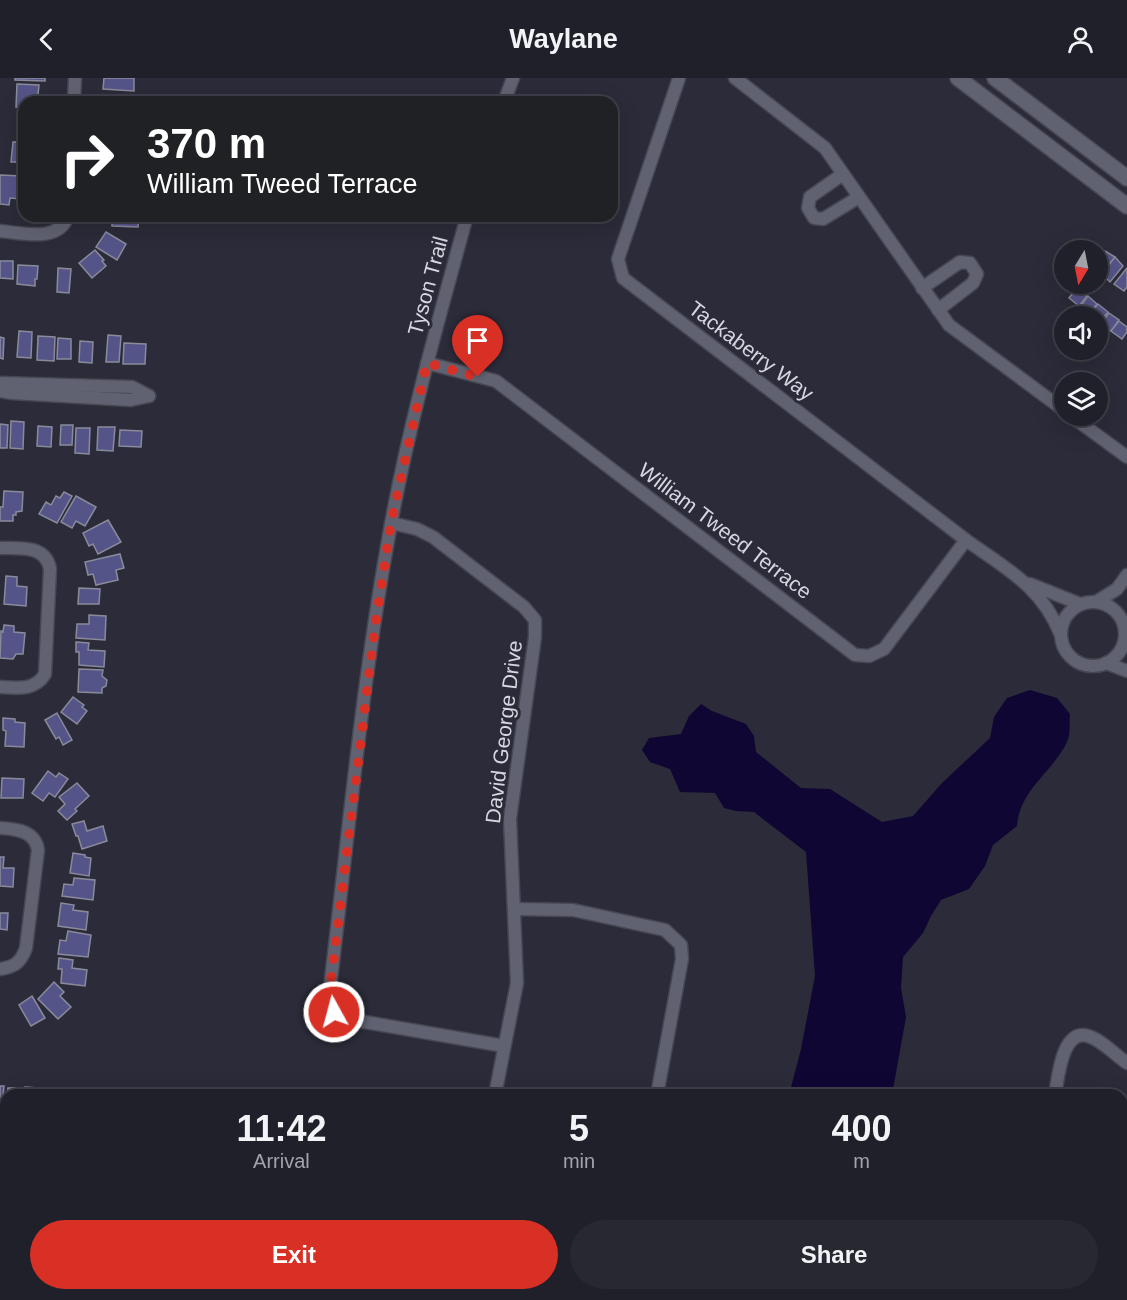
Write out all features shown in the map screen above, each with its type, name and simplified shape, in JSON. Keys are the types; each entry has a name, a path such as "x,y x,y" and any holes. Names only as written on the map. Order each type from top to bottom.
{"street":[{"path":"74,96 75,78"},
{"path":"506,96 513,78"},
{"name":"Tackaberry Way","path":"679,78 618,259 623,278 1023,581"},
{"path":"735,78 825,148 949,325 1054,403"},
{"path":"958,78 1127,206"},
{"path":"995,78 1127,178"},
{"path":"843,174 810,197 808,208 814,218 823,219 859,197"},
{"path":"0,231 52,233 65,222"},
{"name":"Tyson Trail","path":"465,222 427,363 391,523 369,669 329,996 334,1012 342,1018 504,1046"},
{"path":"922,288 960,262 970,263 977,274 973,283 938,310"},
{"name":"William Tweed Terrace","path":"427,363 496,381 855,655 869,656 885,649 966,540"},
{"path":"0,383 132,387 149,396 131,400 0,391"},
{"path":"1085,426 1127,457"},
{"name":"David George Drive","path":"391,523 417,529 434,537 524,608 535,620 535,637 510,819 517,983 496,1089"},
{"path":"0,548 38,552 45,556 50,569 45,674 41,681 33,686 0,687"},
{"path":"1023,581 1080,604 1096,602 1117,589 1127,575"},
{"path":"1023,581 1040,598 1054,618 1064,649 1075,661 1090,666 1106,663 1119,652 1126,639 1125,617 1112,608 1096,602"},
{"path":"1060,633 1066,616 1080,604"},
{"path":"1106,663 1127,671"},
{"path":"0,828 28,833 37,844 38,850 26,948 20,962 0,969"},
{"path":"514,909 573,910 665,930 681,945 682,959 658,1089"},
{"path":"1056,1089 1064,1052 1070,1040 1079,1035 1098,1041 1127,1064"}],"shaded area":[{"path":"1030,690 1057,698 1070,714 1068,739 1061,753 1030,791 1019,813 1017,826 993,845 985,866 969,889 941,900 923,933 903,957 901,988 906,1017 893,1089 791,1089 815,976 806,852 754,812 724,808 715,793 680,792 670,769 650,762 642,750 649,738 681,734 689,716 701,704 712,711 746,724 754,736 756,752 801,788 830,789 882,822 913,816 942,783 990,738 994,717 1007,698"}],"building":[{"path":"15,78 45,78 45,81 15,80"},
{"path":"104,78 134,78 134,91 103,89"},
{"path":"17,84 39,85 38,95 46,95 18,96 18,107 16,107"},
{"path":"13,142 18,142 18,162 11,162"},
{"path":"0,175 18,176 18,199 10,198 9,205 0,204"},
{"path":"112,222 138,222 138,227 112,226"},
{"path":"106,232 126,244 117,260 96,247"},
{"path":"95,250 106,266 92,278 79,263"},
{"path":"1108,253 1115,257 1108,266"},
{"path":"1115,257 1123,266 1110,282 1108,280 1108,266"},
{"path":"0,261 13,261 13,279 0,278"},
{"path":"18,265 38,266 35,286 17,284"},
{"path":"58,268 71,269 69,293 57,292"},
{"path":"1127,268 1127,287 1124,291 1114,284"},
{"path":"1072,294 1087,296 1079,306 1069,298"},
{"path":"1088,296 1097,304 1095,306 1081,306"},
{"path":"1108,314 1119,320 1111,331 1108,329"},
{"path":"1119,321 1127,327 1127,332 1122,339 1111,331"},
{"path":"19,331 32,332 31,358 17,357"},
{"path":"108,335 121,336 119,362 106,362"},
{"path":"38,336 55,337 54,361 37,360"},
{"path":"0,337 4,338 3,359 0,358"},
{"path":"58,338 71,339 71,359 57,359"},
{"path":"80,341 93,342 92,363 79,362"},
{"path":"124,343 146,344 145,364 123,364"},
{"path":"11,421 24,422 23,449 10,448"},
{"path":"0,424 8,425 7,448 0,448"},
{"path":"61,425 73,425 72,445 60,445"},
{"path":"38,426 52,427 51,447 37,446"},
{"path":"98,427 115,427 113,451 97,450"},
{"path":"76,428 90,428 89,454 75,453"},
{"path":"120,430 142,431 141,447 119,446"},
{"path":"4,491 23,492 22,511 13,515 13,521 0,521 0,507 3,507"},
{"path":"64,492 72,496 57,523 39,514 46,502 51,505 56,496 60,498"},
{"path":"76,496 96,507 85,526 76,521 72,528 61,522"},
{"path":"108,520 121,542 98,554 93,544 89,546 83,533"},
{"path":"120,554 124,568 116,570 118,580 96,585 93,574 88,575 85,562"},
{"path":"6,576 17,577 17,586 27,587 26,606 4,604"},
{"path":"79,588 100,589 99,604 78,604"},
{"path":"89,615 106,616 105,640 76,638 77,624 89,624"},
{"path":"4,625 14,626 14,632 25,633 23,654 16,654 13,659 0,658 1,631 3,632"},
{"path":"76,642 89,643 88,650 105,651 104,667 79,665"},
{"path":"79,669 103,670 102,676 107,680 102,693 78,692"},
{"path":"73,697 84,705 82,707 87,711 77,724 61,712"},
{"path":"57,713 72,740 63,745 59,737 56,739 45,720"},
{"path":"3,718 25,723 24,747 5,746 6,731 3,730"},
{"path":"48,771 56,777 59,773 68,779 55,797 49,793 43,801 32,793"},
{"path":"2,778 24,779 23,798 1,798"},
{"path":"77,783 89,796 67,820 58,811 65,804 59,797"},
{"path":"84,821 87,831 103,826 107,841 82,849 72,824"},
{"path":"73,853 91,858 89,876 70,873"},
{"path":"0,857 4,857 3,868 14,868 13,887 0,886"},
{"path":"74,878 95,880 93,900 62,896 64,884 73,885"},
{"path":"61,903 74,905 73,910 88,912 86,930 58,926"},
{"path":"0,913 8,913 7,930 0,929"},
{"path":"68,931 91,935 88,957 58,954 60,940 66,941"},
{"path":"59,958 73,960 72,968 87,970 85,986 61,983 62,969 58,969"},
{"path":"54,982 64,992 60,996 71,1007 58,1019 38,999"},
{"path":"32,996 45,1018 31,1026 19,1005"}],"route":[{"path":"334,1012 329,996 369,669 391,523 427,363 478,377"}]}
